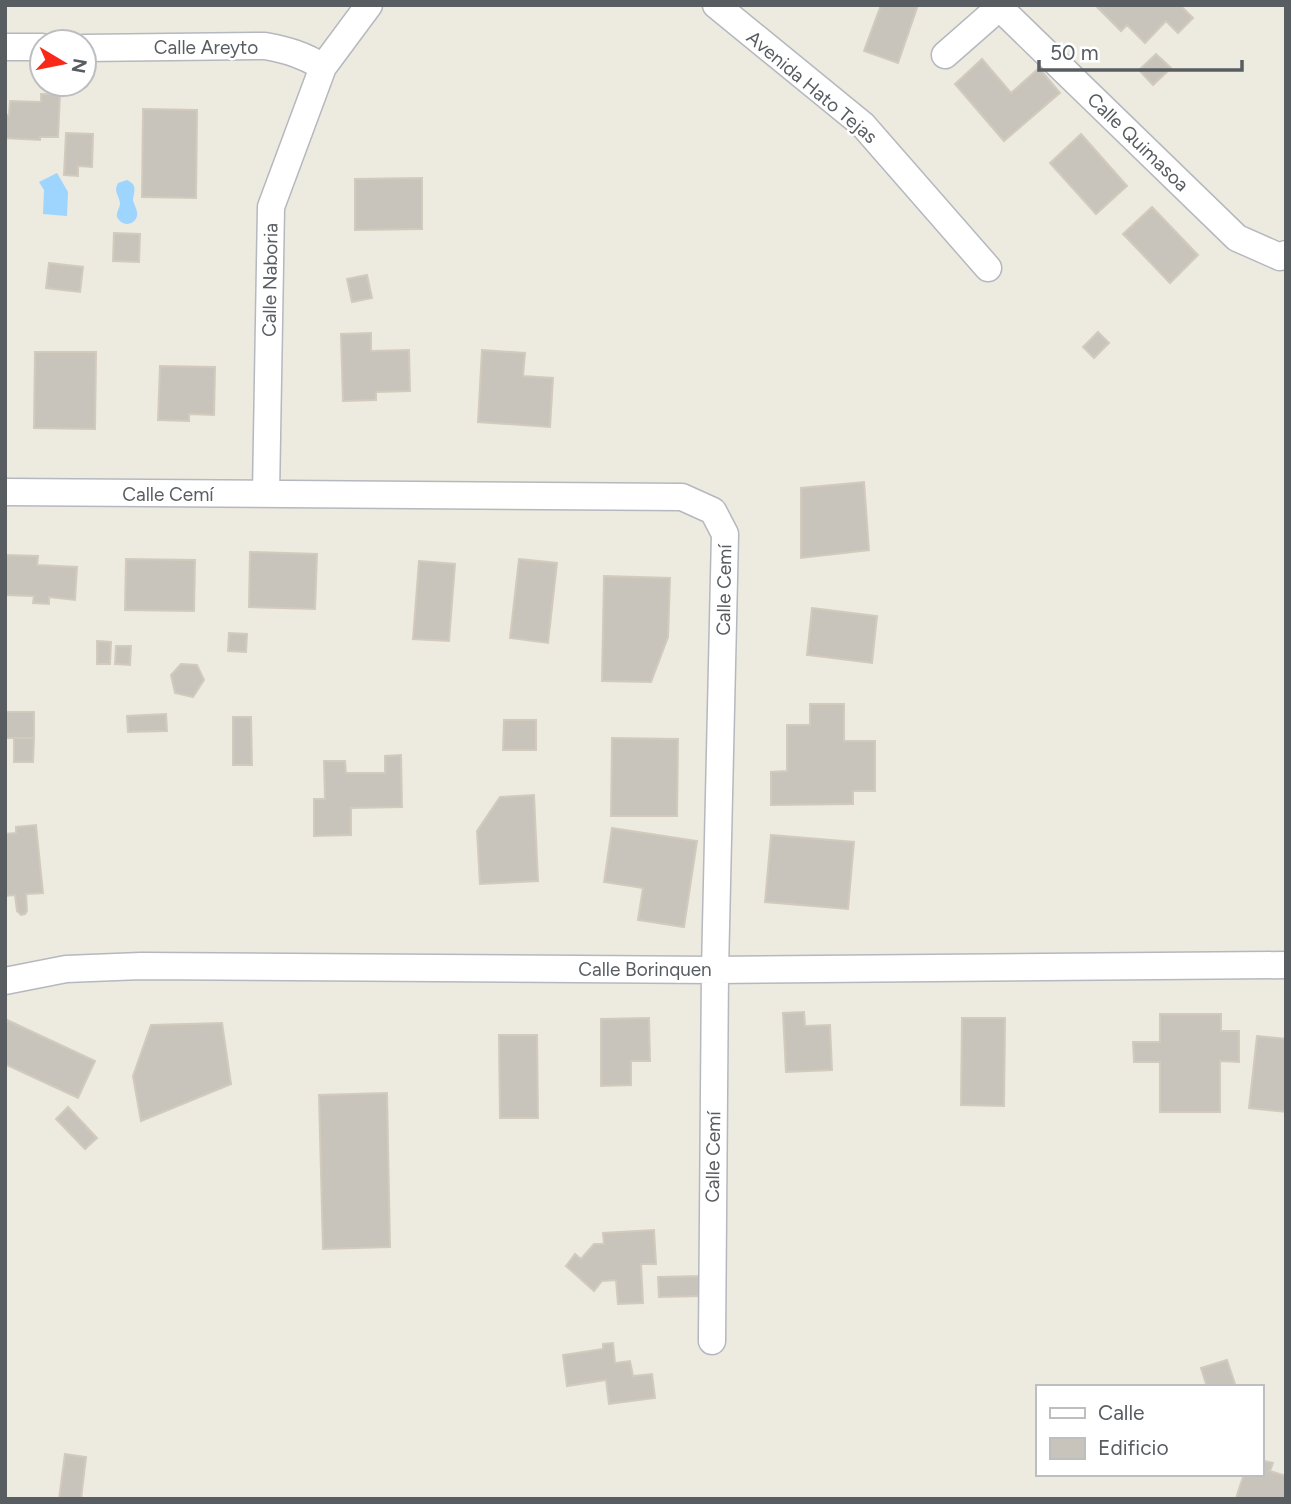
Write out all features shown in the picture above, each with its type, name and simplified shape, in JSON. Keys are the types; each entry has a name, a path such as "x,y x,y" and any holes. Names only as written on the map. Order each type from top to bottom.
{"street":[{"name":"Calle Naboria","path":"266,494 271,207 323,67 369,5"},
{"name":"Avenida Hato Tejas","path":"716,5 863,125 988,268"},
{"path":"944,55 1001,6"},
{"name":"Calle Quimasoa","path":"1001,6 1237,238 1280,257 1286,254"},
{"name":"Calle Areyto","path":"98,48 265,46 290,51 323,67"},
{"path":"5,47 28,47"},
{"name":"Calle Cemí","path":"5,492 682,497 713,511 725,534 715,970 712,1341"},
{"name":"Calle Borinquen","path":"5,981 66,969 141,966 715,970 1286,965"}],"water":[{"path":"57,173 68,192 67,216 43,214 44,190 39,182"},
{"path":"127,180 134,186 133,200 137,214 130,224 121,222 117,216 120,204 116,188 118,183"}],"building":[{"path":"881,5 918,5 898,63 864,51"},
{"path":"1095,5 1180,5 1193,18 1178,33 1166,21 1145,43 1127,25 1121,31"},
{"path":"1156,54 1171,68 1153,85 1139,70"},
{"path":"982,59 1011,93 1039,68 1060,93 1004,141 955,84"},
{"path":"41,98 60,98 58,137 40,137 40,140 5,138 5,115 9,115 10,101 41,102"},
{"path":"143,109 197,110 196,198 142,197"},
{"path":"66,133 93,134 92,167 78,166 78,176 64,175"},
{"path":"1081,134 1127,186 1096,214 1050,163"},
{"path":"422,178 422,229 355,230 355,179"},
{"path":"1152,207 1198,255 1170,283 1123,234"},
{"path":"114,233 140,234 139,262 113,261"},
{"path":"49,263 83,267 80,292 46,288"},
{"path":"367,275 372,298 352,302 347,279"},
{"path":"1098,332 1109,343 1094,358 1083,347"},
{"path":"371,333 371,351 409,350 410,391 376,392 376,400 343,401 341,334"},
{"path":"482,350 525,353 523,376 553,378 550,427 478,422"},
{"path":"35,352 96,352 95,429 34,428"},
{"path":"160,366 215,367 214,415 189,414 189,421 158,420"},
{"path":"864,482 869,550 801,558 801,488"},
{"path":"250,552 317,554 315,609 249,607"},
{"path":"5,555 38,556 37,565 77,567 75,600 49,597 49,604 33,603 34,596 5,595"},
{"path":"126,559 195,560 194,611 125,610"},
{"path":"519,559 557,563 548,643 510,638"},
{"path":"419,561 455,564 449,641 413,639"},
{"path":"604,576 670,578 668,637 651,682 602,681"},
{"path":"812,608 877,616 872,663 807,655"},
{"path":"229,633 247,634 246,652 228,651"},
{"path":"97,641 111,642 110,664 97,664"},
{"path":"116,646 131,646 130,665 115,664"},
{"path":"181,664 197,665 204,680 193,697 175,693 171,675"},
{"path":"810,704 844,704 844,741 875,741 875,791 853,791 853,804 771,805 771,772 787,771 787,725 810,725"},
{"path":"5,712 34,712 34,738 5,738"},
{"path":"166,714 167,731 128,732 127,716"},
{"path":"233,717 251,717 252,765 233,765"},
{"path":"504,720 536,720 536,750 503,750"},
{"path":"14,738 34,738 33,762 14,762"},
{"path":"612,738 678,739 677,816 611,816"},
{"path":"401,755 402,807 351,808 351,835 314,836 314,799 325,799 324,761 345,761 346,773 385,773 385,756"},
{"path":"534,795 538,881 480,884 477,831 500,797"},
{"path":"36,825 43,893 26,894 27,911 21,915 17,911 15,895 5,896 5,834 16,833 16,827"},
{"path":"612,828 697,841 684,927 638,920 643,888 604,882"},
{"path":"771,835 854,842 848,909 765,902"},
{"path":"804,1012 805,1026 830,1025 832,1070 786,1072 783,1013"},
{"path":"1160,1014 1221,1014 1221,1031 1239,1031 1239,1062 1220,1061 1220,1112 1160,1112 1160,1062 1134,1062 1133,1042 1160,1042"},
{"path":"649,1018 650,1061 631,1061 631,1085 601,1086 601,1019"},
{"path":"962,1018 1005,1018 1004,1106 961,1105"},
{"path":"7,1020 95,1061 78,1098 5,1064"},
{"path":"222,1023 231,1084 141,1121 133,1076 151,1025"},
{"path":"499,1035 537,1035 538,1118 500,1118"},
{"path":"1257,1036 1286,1039 1286,1112 1249,1108"},
{"path":"387,1093 390,1247 323,1249 319,1095"},
{"path":"68,1107 97,1138 85,1149 56,1119"},
{"path":"654,1230 656,1264 641,1264 643,1303 618,1304 616,1280 602,1281 594,1291 566,1266 575,1254 581,1259 594,1244 604,1244 603,1233"},
{"path":"702,1276 703,1296 659,1297 658,1277"},
{"path":"613,1343 615,1363 630,1361 633,1376 652,1374 655,1398 609,1404 606,1380 567,1386 563,1355 603,1349 603,1344"},
{"path":"1227,1360 1235,1385 1206,1385 1201,1368"},
{"path":"65,1454 86,1457 81,1499 59,1499"},
{"path":"1263,1460 1273,1463 1270,1471 1286,1476 1285,1499 1236,1498 1243,1476 1263,1476"}]}
